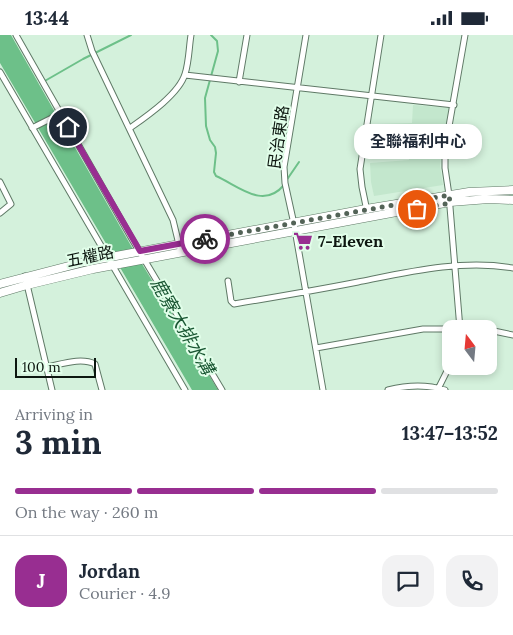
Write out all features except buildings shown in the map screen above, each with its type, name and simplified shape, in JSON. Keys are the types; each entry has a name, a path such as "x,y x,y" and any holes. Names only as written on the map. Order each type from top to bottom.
{"street":[{"path":"16,35 142,260 222,390"},
{"path":"88,35 92,51 172,220 181,253"},
{"path":"130,128 156,109 174,91 185,75 191,35"},
{"path":"239,82 247,35"},
{"name":"民治東路","path":"306,35 284,167 285,183 294,223 323,390"},
{"path":"368,219 360,169 381,35"},
{"path":"459,320 445,167 445,149 465,35"},
{"path":"0,72 110,256 185,390"},
{"path":"185,75 454,105"},
{"path":"33,127 59,114"},
{"path":"0,182 10,204 0,213"},
{"name":"五權路","path":"0,293 114,265 368,219 470,192 513,190"},
{"name":"五權路","path":"0,284 25,276 110,256 366,209 449,199 513,200"},
{"path":"228,281 231,301 234,303 306,292 415,271 499,265 513,267"},
{"path":"25,276 52,390"},
{"path":"316,348 423,329 442,328"},
{"path":"498,332 513,335"},
{"path":"47,367 89,361 95,364 102,390"},
{"path":"438,389 445,375"},
{"path":"388,390 407,386 445,390"}],"shaded area":[{"path":"0,35 11,35 130,244 218,390 192,390 0,63"},
{"path":"413,105 451,108 442,146 440,166 443,185 374,196 370,163 409,160 407,141 374,143 376,124 412,123"}],"waterway":[{"path":"43,82 131,35"},
{"path":"211,35 217,41 218,51 205,98 206,126 216,153 214,172 216,176 242,190 259,196 268,196 284,185"},
{"path":"286,181 299,162"}],"way so far":[{"path":"205,239 449,195 450,203 417,209"}],"place":[{"name":"全聯福利中心","path":"417,209"},
{"name":"7-Eleven","path":"303,241"}],"route":[{"path":"68,127 140,251 205,239"}],"water label":[{"name":"鹿寮大排水溝","path":"183,326"}]}
